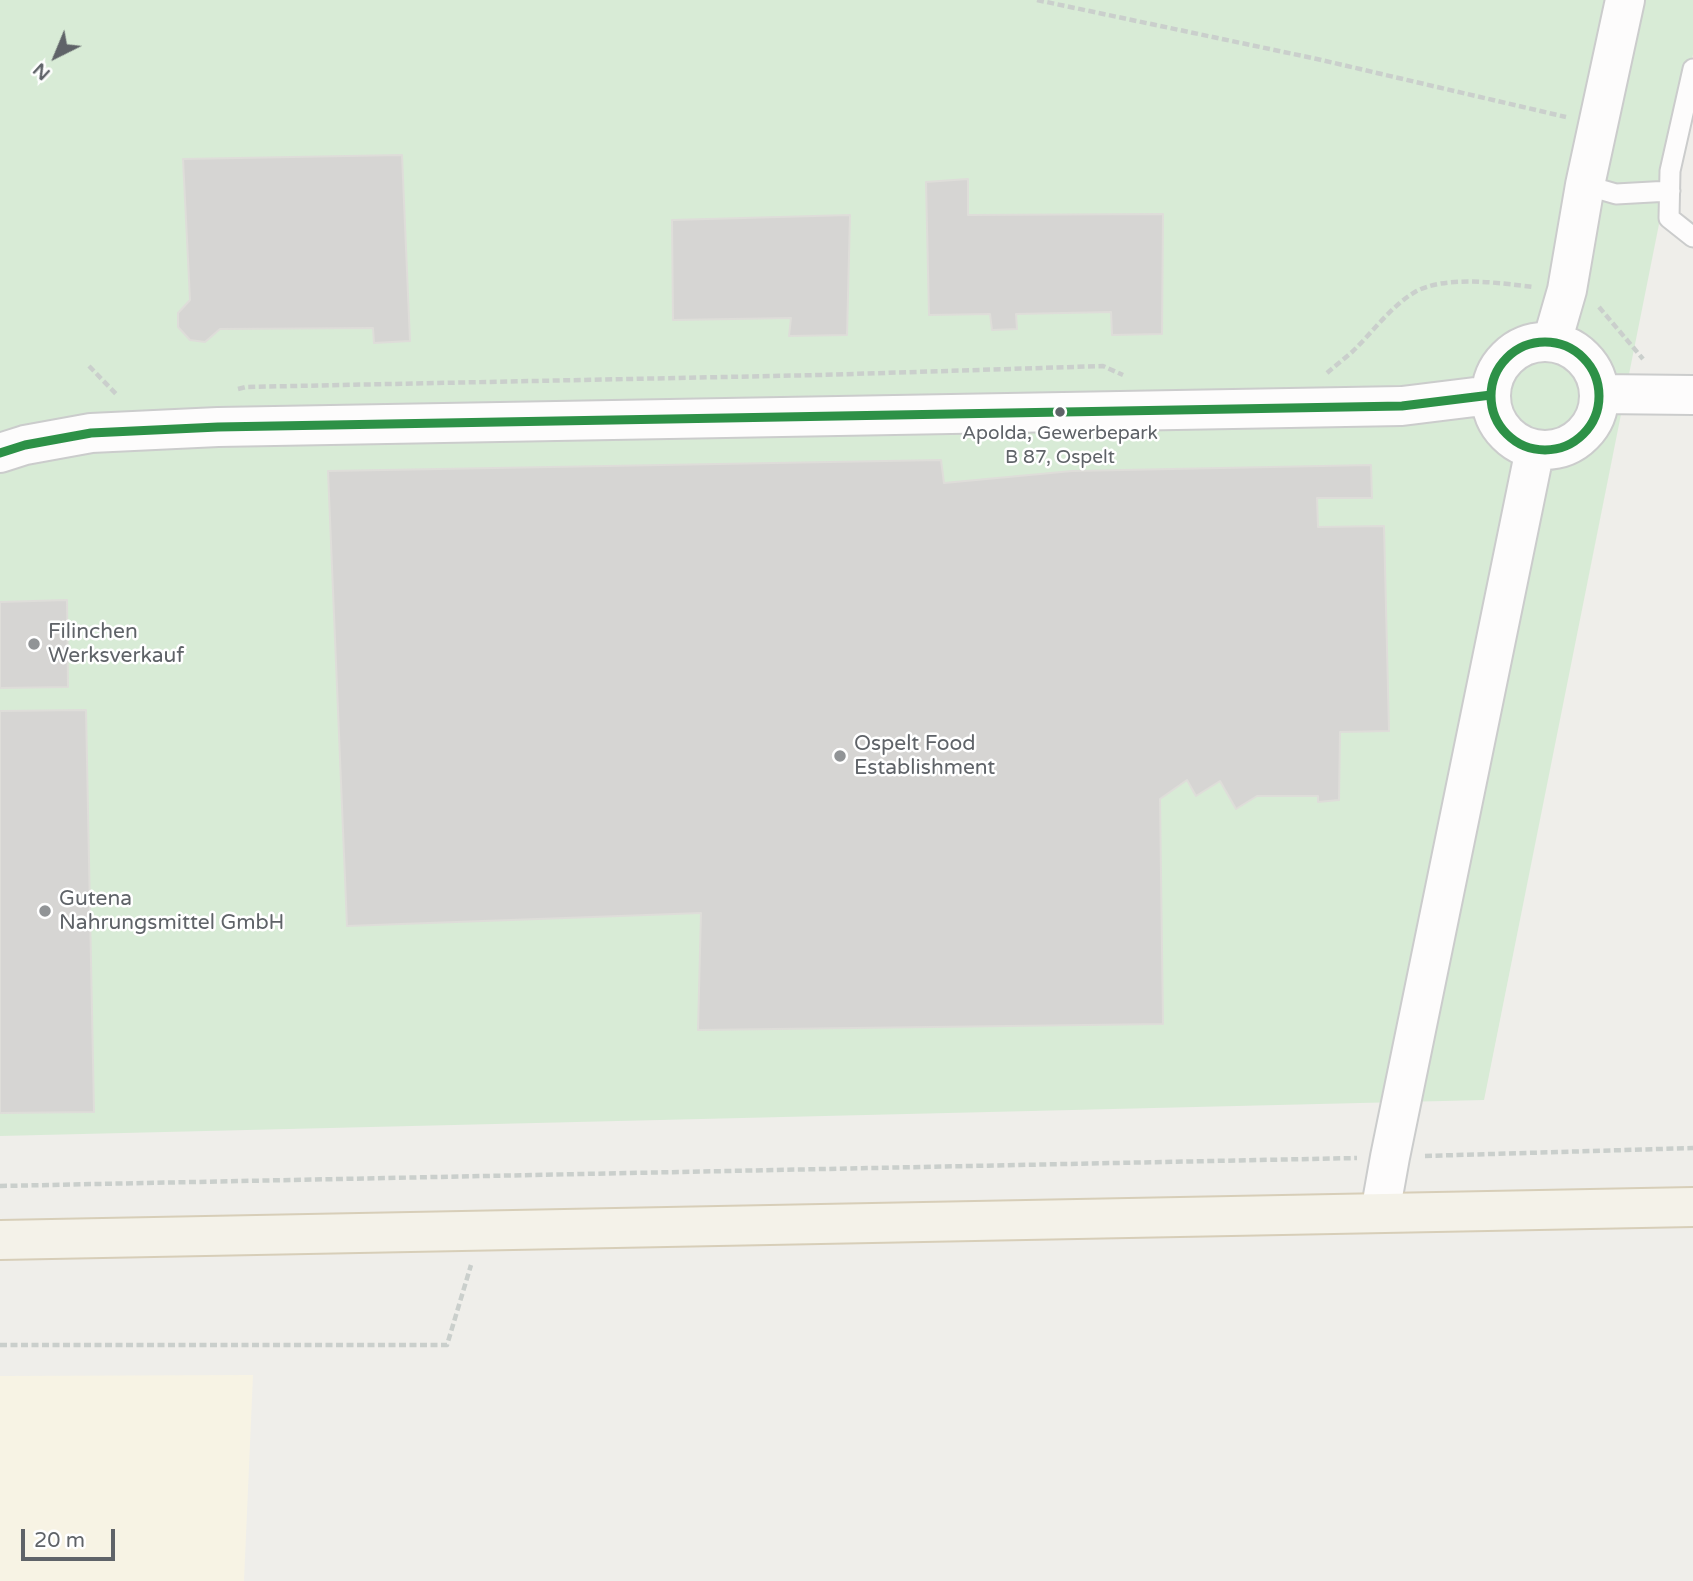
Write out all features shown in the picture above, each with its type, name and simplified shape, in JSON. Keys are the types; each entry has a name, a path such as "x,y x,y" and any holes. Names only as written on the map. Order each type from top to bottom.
{"main road":[{"path":"0,1240 1693,1207"}],"street":[{"path":"1552,342 1567,290 1585,185 1625,0"},
{"path":"1552,342 1580,354 1596,379 1599,394 1591,425 1581,437 1551,450 1535,449 1509,436 1499,424 1491,396 1494,377 1503,362 1517,350 1534,343 1552,342"},
{"path":"1599,394 1693,395"},
{"path":"0,453 25,445 91,433 218,426 1402,406 1491,396"},
{"path":"1380,1213 1535,449"}],"lane":[{"path":"1693,72 1670,171 1669,218 1693,237"},
{"path":"1585,185 1616,194 1670,191"}],"path":[{"path":"1037,0 1317,58 1598,124"},
{"path":"1324,374 1351,353 1388,313 1416,291 1440,284 1466,281 1506,283 1567,290 1589,296 1644,361 1644,394"},
{"path":"89,366 121,399 109,400"},
{"path":"228,393 246,387 1103,366 1130,378"},
{"path":"0,1186 1390,1157 1693,1148"},
{"path":"0,1345 447,1345 481,1231"}],"shaded area":[{"path":"253,1375 244,1581 0,1581 0,1376"}],"green space":[{"path":"0,0 1693,0 1693,54 1484,1100 0,1136"}],"building":[{"path":"402,155 410,341 374,343 373,328 220,329 205,342 190,340 178,327 178,313 190,300 183,159"},
{"path":"968,179 968,215 1163,214 1162,334 1112,335 1111,312 1016,314 1017,329 992,330 990,314 929,315 926,182"},
{"path":"850,215 847,335 789,336 791,318 673,320 672,220"},
{"name":"Ospelt Food Establishment","path":"941,460 944,483 1072,471 1371,465 1372,498 1317,498 1318,527 1384,526 1389,731 1340,732 1339,800 1318,802 1318,796 1257,796 1236,809 1220,781 1196,796 1187,780 1160,799 1163,1024 698,1030 701,913 347,926 328,471"},
{"name":"Filinchen Werksverkauf","path":"67,600 68,687 0,688 0,602"},
{"name":"Gutena Nahrungsmittel GmbH","path":"86,710 94,1112 0,1113 0,711"}],"transit line":[{"path":"1545,342 1575,351 1583,358 1590,366 1599,396 1590,426 1583,434 1575,441 1545,450 1515,441 1507,434 1500,426 1491,396 1500,366 1507,358 1515,351 1545,342"},
{"path":"0,453 25,445 91,433 218,427 1402,406 1491,395"}],"place":[{"name":"Apolda, Gewerbepark B 87, Ospelt","path":"1060,412"},
{"name":"Filinchen Werksverkauf","path":"34,644"},
{"name":"Ospelt Food Establishment","path":"840,756"},
{"name":"Gutena Nahrungsmittel GmbH","path":"45,911"}]}
